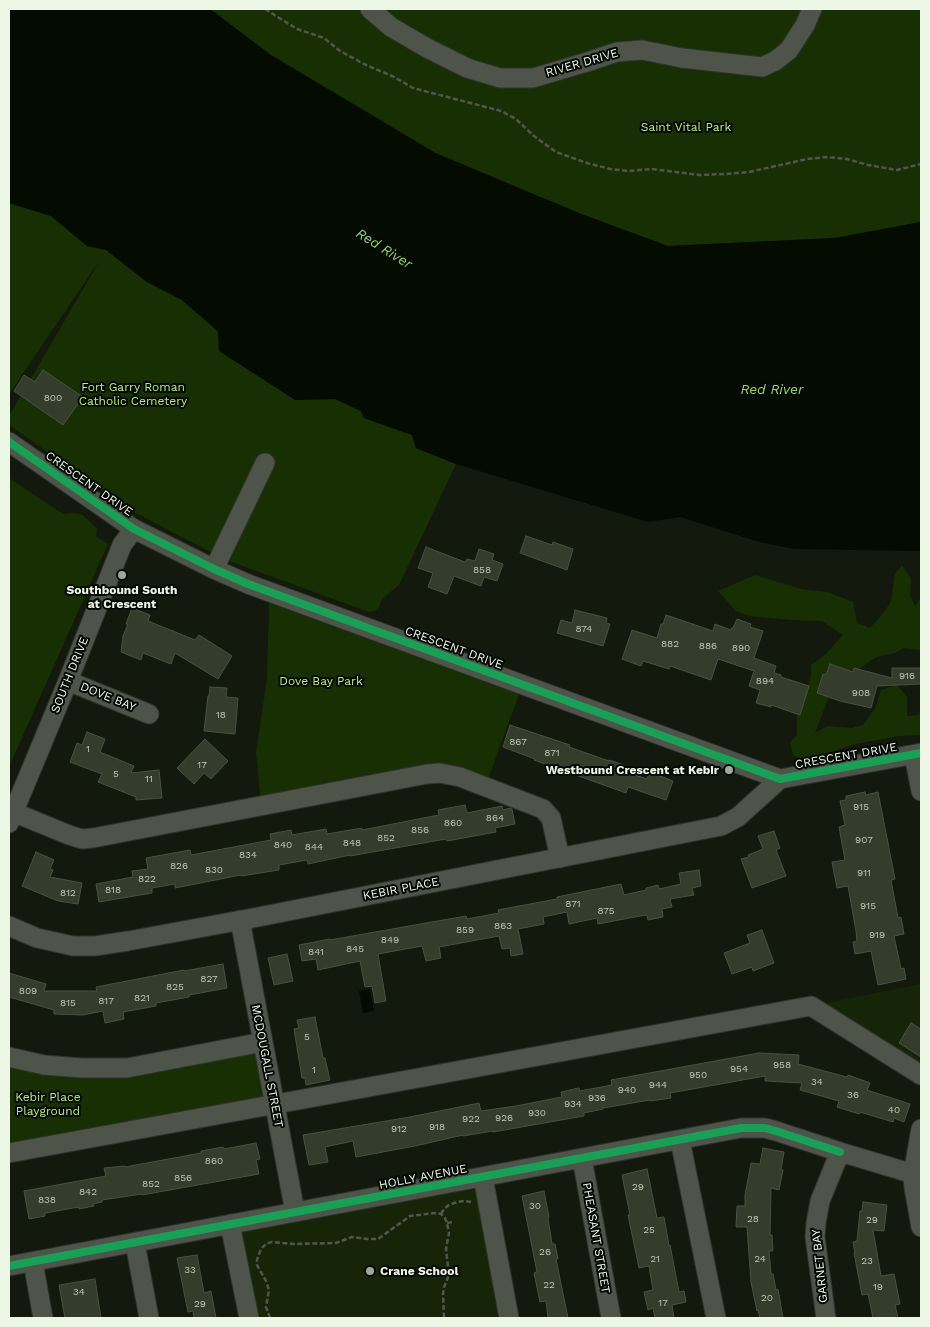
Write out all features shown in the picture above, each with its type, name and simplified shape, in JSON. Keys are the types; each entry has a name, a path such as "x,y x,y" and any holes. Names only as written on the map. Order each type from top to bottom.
{"street":[{"name":"RIVER DRIVE","path":"370,9 391,28 426,48 467,68 500,78 533,78 617,52 642,50 682,58 762,67 775,62 789,50 805,25 812,9"},
{"name":"CRESCENT DRIVE","path":"9,442 134,529 248,584 780,780 917,754"},
{"path":"214,569 265,463"},
{"name":"SOUTH DRIVE","path":"11,818 122,545 134,529"},
{"name":"DOVE BAY","path":"68,681 149,714"},
{"path":"917,754 921,791"},
{"path":"11,818 82,839 94,838 440,773 460,777 543,809 550,818 560,858"},
{"name":"KEBIR PLACE","path":"9,926 37,938 73,946 96,946 240,920 721,826 738,817 780,780"},
{"name":"MCDOUGALL STREET","path":"240,920 295,1212"},
{"path":"9,1153 811,1006 921,1075"},
{"path":"9,1057 44,1064 82,1068 127,1068 263,1042"},
{"name":"HOLLY AVENUE","path":"9,1266 741,1128 765,1128 840,1152"},
{"path":"921,1129 914,1188 921,1227"},
{"path":"680,1140 716,1318"},
{"path":"840,1152 917,1174"},
{"name":"GARNET BAY","path":"826,1318 815,1238 816,1222 820,1201 840,1152"},
{"name":"PHEASANT STREET","path":"582,1158 611,1318"},
{"path":"483,1177 509,1318"},
{"path":"230,1224 249,1318"},
{"path":"134,1243 149,1318"},
{"path":"32,1262 43,1318"}],"path":[{"path":"265,9 297,29 324,38 340,51 413,88 501,111 516,119 534,136 556,152 610,169 628,171 652,169 700,174 726,174 749,172 807,159 826,157 847,159 897,170 921,164"},
{"path":"441,1214 449,1205 457,1202 464,1201 477,1204 488,1202"},
{"path":"270,1318 266,1307 269,1290 256,1265 260,1249 267,1243 336,1243 352,1237 378,1239 410,1216 435,1213 441,1214 447,1223 449,1233 446,1248 449,1275 443,1294 444,1318"},
{"path":"447,1223 454,1222"}],"shaded area":[{"path":"921,984 921,1075 811,1006"},
{"name":"Crane School","path":"483,1177 509,1318 249,1318 230,1224"}],"green space":[{"name":"Saint Vital Park","path":"210,9 921,9 921,222 835,238 668,246 581,214 436,153 271,55"},
{"name":"Fort Garry Roman Catholic Cemetery","path":"9,203 51,216 87,246 106,250 147,282 182,300 295,400 335,399 361,411 364,418 412,435 416,448 456,464 399,585 382,599 375,611 369,612 226,560 130,510 9,425 9,416 100,260 9,394"},
{"path":"9,478 63,514 74,513 83,515 97,529 96,537 108,544 9,767"},
{"path":"902,565 911,579 910,595 915,606 921,598 921,650 904,648 895,653 876,657 841,682 830,694 815,733 828,726 852,728 863,725 875,709 881,690 897,685 907,697 907,716 918,715 921,712 921,735 899,736 856,744 818,756 801,759 793,755 790,742 797,735 797,716 805,699 811,675 811,665 826,654 843,635 822,621 750,616 736,611 718,591 755,575 801,589 827,592 853,602 857,623 870,628 891,601 895,574"},
{"name":"Dove Bay Park","path":"269,602 519,694 487,782 446,766 261,802 256,753 267,679"},
{"name":"Kebir Place Playground","path":"263,1042 275,1105 9,1150 9,1057 82,1068"}],"water":[{"name":"Red River","path":"9,9 210,9 271,55 435,153 581,214 668,246 835,238 921,222 921,551 794,549 759,542 680,517 648,522 456,464 416,448 412,435 364,418 361,411 335,399 295,400 219,351 218,331 182,300 147,282 106,250 87,246 51,216 9,203"},
{"path":"370,989 374,1011 363,1013 359,991"}],"building":[{"path":"43,370 83,397 63,425 14,391 24,375 35,382"},
{"path":"526,536 552,545 553,542 573,549 567,570 520,553"},
{"path":"426,547 465,562 467,559 475,561 479,549 494,554 492,560 503,564 497,581 484,577 481,586 454,576 447,594 428,587 433,573 418,568"},
{"path":"132,608 150,615 148,621 195,640 199,635 232,656 218,679 175,653 171,664 143,653 141,660 121,652 123,636 128,624 126,624"},
{"path":"575,610 607,618 606,623 610,624 603,646 557,633 561,620 572,623"},
{"path":"666,615 713,631 715,624 731,630 737,619 751,624 750,627 763,631 754,658 776,666 774,673 781,675 781,677 809,686 800,715 771,705 771,707 756,703 760,690 749,686 754,671 718,659 711,680 670,666 669,669 643,661 641,666 622,659 632,630 657,638"},
{"path":"830,664 853,672 854,668 892,678 892,668 921,668 921,684 877,686 871,708 840,701 817,693 823,674 826,675"},
{"path":"210,687 227,688 226,697 238,698 235,734 204,731"},
{"path":"510,725 624,765 623,771 647,779 650,772 673,781 666,800 628,787 626,793 503,747"},
{"path":"87,732 105,739 100,752 134,766 131,773 159,770 162,798 136,800 136,797 98,782 102,774 70,762 77,743 82,745"},
{"path":"205,739 228,761 211,779 204,773 194,784 177,768"},
{"path":"865,792 866,795 878,792 895,879 891,880 898,918 901,917 904,934 894,936 901,969 904,968 906,979 878,985 871,951 855,954 853,942 857,941 856,931 848,886 837,888 832,862 845,860 839,827 845,825 840,801 846,800 846,796"},
{"path":"465,805 467,813 502,806 503,810 510,808 512,809 515,824 495,828 496,832 350,855 308,864 307,860 279,865 279,870 241,875 175,888 175,884 152,888 152,893 99,902 96,884 133,877 132,871 148,869 146,858 190,850 191,855 271,840 270,834 291,830 292,835 326,829 327,834 362,828 362,830 439,815 438,810"},
{"path":"774,831 780,848 776,850 786,876 752,888 741,859 763,849 758,836"},
{"path":"36,852 54,860 50,869 53,870 50,877 82,883 78,904 58,901 22,886"},
{"path":"699,870 701,886 692,888 694,895 670,899 672,907 662,909 663,917 648,920 647,915 598,924 597,918 569,924 567,912 543,917 544,924 518,929 523,954 511,956 510,948 502,949 499,936 439,947 441,958 426,961 422,946 378,954 386,1001 375,1003 372,986 365,987 360,961 318,970 316,959 302,961 299,945 466,916 467,919 499,913 498,910 621,884 624,895 658,885 659,889 681,884 679,873"},
{"path":"762,930 774,963 753,971 752,967 732,974 724,953 750,943 747,935"},
{"path":"287,954 293,981 274,985 268,958"},
{"path":"223,964 227,988 189,995 189,997 156,1003 156,1006 123,1012 124,1019 105,1023 103,1011 83,1015 54,1014 54,1010 9,997 9,973 46,984 44,991 97,991 96,987"},
{"path":"315,1017 323,1058 325,1058 330,1080 306,1085 305,1078 302,1078 294,1029 299,1028 297,1020"},
{"path":"911,1023 921,1029 921,1057 899,1043"},
{"path":"759,1053 799,1055 798,1064 847,1077 848,1075 870,1083 867,1090 910,1104 904,1122 894,1118 893,1122 837,1107 839,1101 800,1090 802,1083 765,1081 765,1076 670,1093 671,1098 603,1108 584,1113 584,1116 493,1132 463,1135 356,1157 353,1141 325,1147 328,1162 309,1165 303,1135 479,1103 481,1111 516,1106 562,1097 561,1092 579,1088 580,1091 612,1085 611,1080"},
{"path":"256,1143 260,1159 256,1160 259,1174 142,1195 102,1200 102,1202 93,1204 94,1206 45,1213 45,1216 29,1219 24,1191 106,1176 104,1168 125,1167 201,1153 201,1151"},
{"path":"763,1148 784,1152 779,1190 771,1188 770,1235 772,1235 773,1251 769,1251 771,1274 773,1274 776,1290 778,1289 783,1318 760,1318 751,1282 747,1227 736,1227 737,1206 745,1206 745,1195 751,1163 760,1164"},
{"path":"647,1169 657,1218 664,1217 679,1292 684,1291 686,1302 672,1305 674,1318 655,1318 653,1308 648,1310 644,1292 653,1290 649,1266 639,1268 628,1215 630,1215 622,1175"},
{"path":"544,1191 552,1244 555,1244 558,1259 556,1259 568,1318 548,1318 546,1301 540,1302 534,1273 537,1272 522,1196"},
{"path":"863,1202 887,1205 884,1231 873,1230 881,1276 894,1274 900,1304 895,1305 898,1318 873,1318 868,1294 862,1295 853,1242 857,1241 860,1211 862,1211"},
{"path":"197,1255 204,1293 211,1291 216,1318 194,1318 193,1311 188,1312 177,1258"},
{"path":"95,1279 101,1318 65,1318 59,1285"}],"cycle path":[{"path":"9,442 134,529 248,584 780,779 921,753"},
{"path":"9,1266 741,1128 765,1128 840,1152"}],"place":[{"name":"Southbound South at Crescent","path":"122,575"},
{"name":"Westbound Crescent at Kebir","path":"729,770"},
{"name":"Crane School","path":"370,1271"}]}
